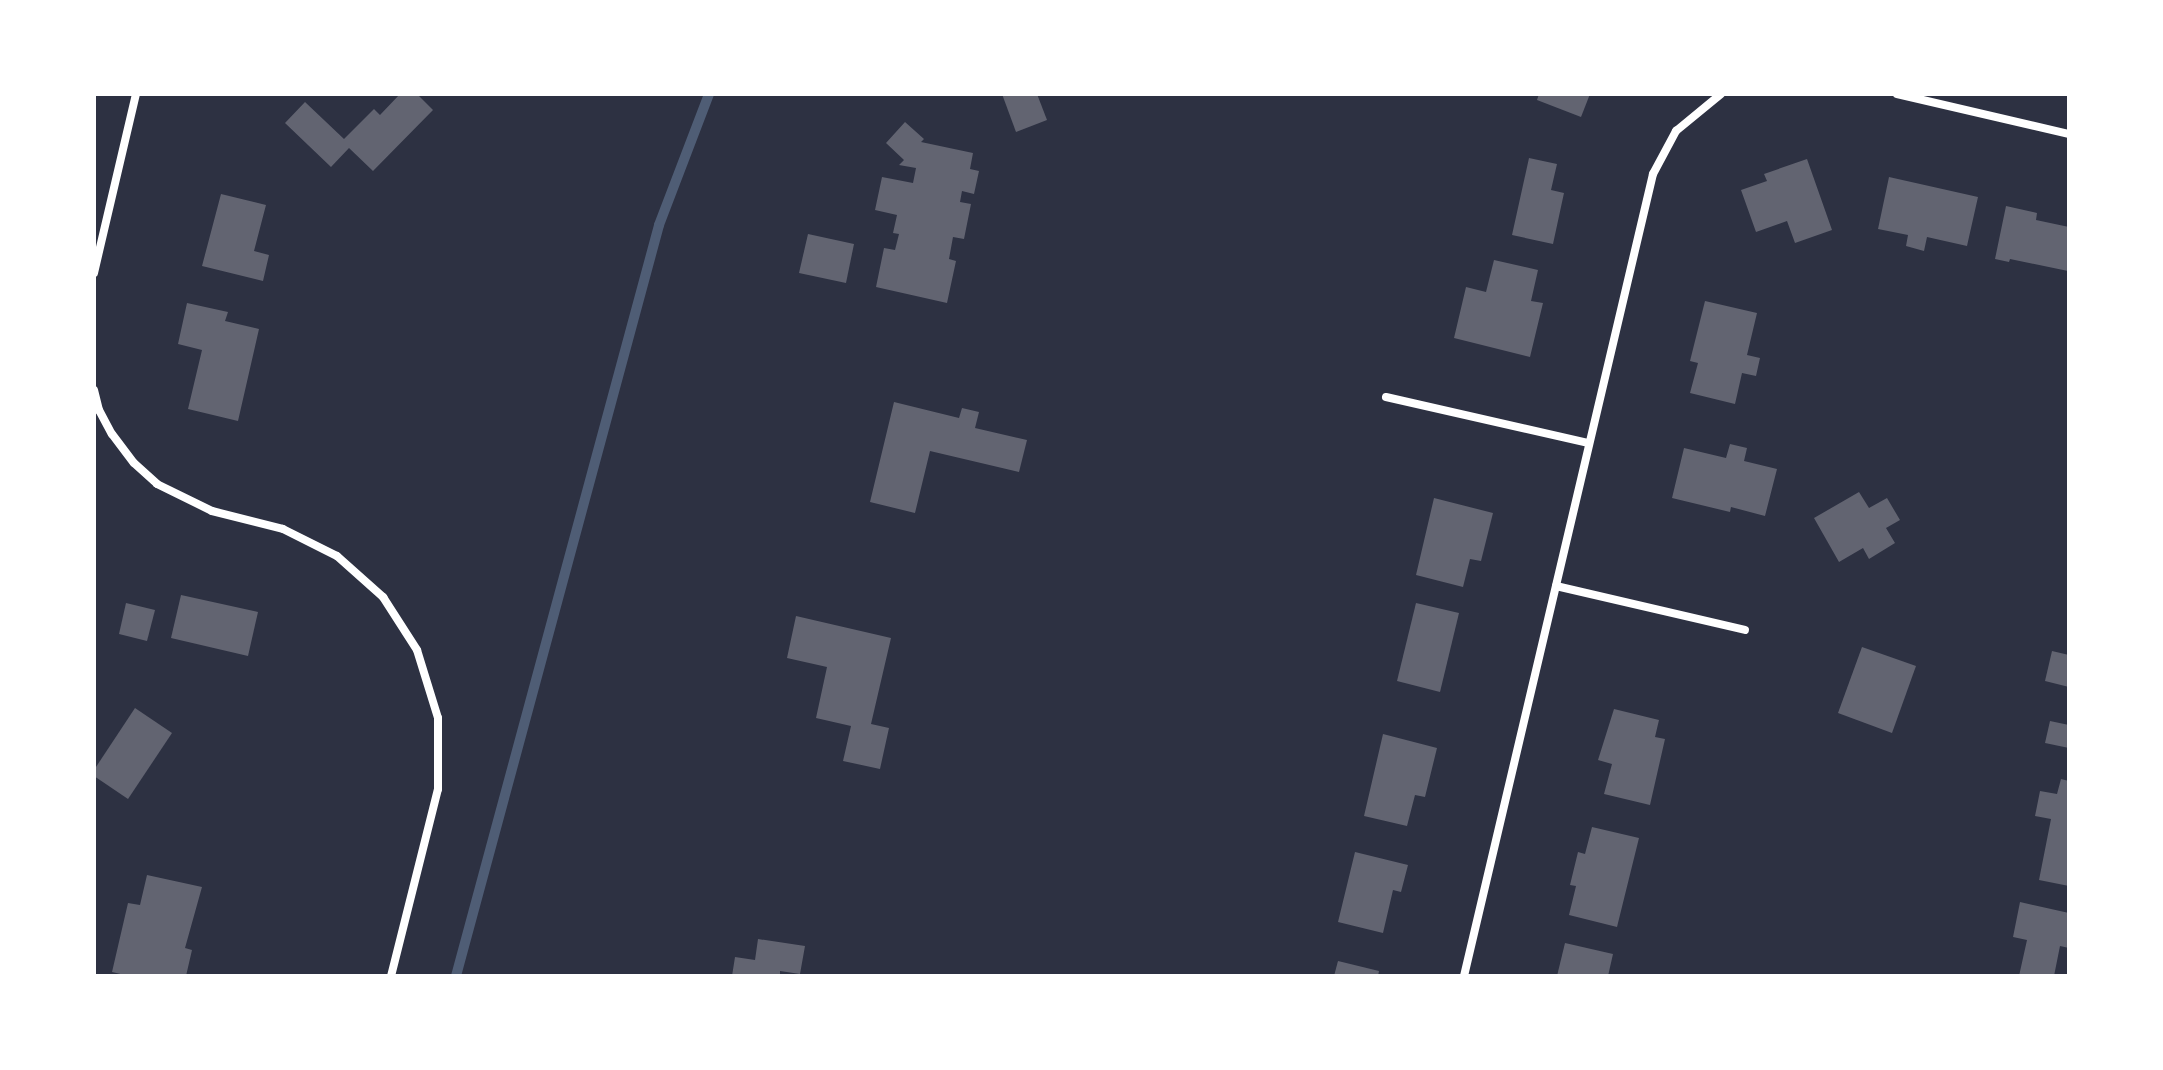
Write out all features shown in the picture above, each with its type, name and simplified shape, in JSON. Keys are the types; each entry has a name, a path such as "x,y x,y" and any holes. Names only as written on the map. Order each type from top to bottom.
{"street":[{"path":"94,273 136,94"},
{"path":"1464,976 1653,174 1676,131 1721,94"},
{"path":"1897,94 2069,134"},
{"path":"94,390 99,410 112,434 134,463 157,484 182,499 212,511 283,529 337,556 383,597 417,650 438,718 438,789 391,976"},
{"path":"1386,397 1589,443"},
{"path":"1556,586 1745,630"}],"building":[{"path":"400,94 417,94 433,110 373,171 349,148 331,167 285,123 305,102 344,139 374,109 380,115"},
{"path":"1002,94 1037,94 1047,120 1016,132"},
{"path":"1539,94 1590,94 1581,117 1537,100"},
{"path":"905,122 924,139 921,142 973,153 970,169 979,171 974,194 962,191 960,202 971,204 964,239 953,237 949,259 956,261 947,303 876,287 884,248 895,250 899,234 893,233 897,215 875,210 882,177 913,183 916,168 899,165 904,160 886,143"},
{"path":"1529,158 1557,164 1551,190 1564,193 1553,244 1512,235"},
{"path":"1807,159 1832,230 1795,243 1787,221 1756,232 1741,190 1767,181 1764,174"},
{"path":"1889,177 1978,197 1967,246 1927,237 1924,251 1906,246 1908,235 1878,229"},
{"path":"221,194 266,205 254,251 269,255 263,281 202,266"},
{"path":"2006,206 2037,213 2036,220 2069,227 2068,271 2010,259 2009,262 1995,259"},
{"path":"808,234 854,244 846,283 799,273"},
{"path":"1494,260 1538,270 1531,301 1543,303 1530,357 1454,338 1466,287 1486,292"},
{"path":"1705,301 1757,313 1747,355 1760,358 1756,376 1742,373 1735,404 1690,393 1698,363 1690,361"},
{"path":"187,303 228,312 225,321 259,329 238,421 188,409 202,350 178,344"},
{"path":"894,402 959,418 962,408 979,412 975,428 1027,440 1019,472 930,451 915,513 870,502"},
{"path":"1730,444 1747,448 1744,461 1777,469 1765,516 1731,507 1730,512 1672,498 1684,448 1726,458"},
{"path":"1859,492 1869,508 1887,498 1900,520 1886,528 1895,543 1869,559 1863,548 1839,562 1814,518"},
{"path":"1434,498 1493,513 1481,561 1470,559 1463,587 1416,575"},
{"path":"181,595 258,612 248,656 171,638"},
{"path":"126,603 155,610 147,641 119,634"},
{"path":"1416,603 1459,613 1440,692 1397,681"},
{"path":"796,616 891,638 871,724 889,728 880,769 843,761 851,726 816,718 827,667 787,658"},
{"path":"1862,647 1916,666 1892,733 1838,713"},
{"path":"2052,651 2069,655 2069,687 2045,681"},
{"path":"135,708 172,733 128,799 94,776 94,770"},
{"path":"1614,709 1659,720 1655,737 1665,739 1650,805 1604,794 1612,764 1598,760"},
{"path":"2050,721 2069,725 2069,748 2045,743"},
{"path":"1383,734 1437,748 1425,797 1415,795 1407,826 1364,816"},
{"path":"2061,779 2069,781 2069,886 2039,880 2051,819 2035,816 2040,791 2057,794"},
{"path":"1592,827 1639,838 1617,927 1569,915 1576,886 1570,885 1578,852 1585,854"},
{"path":"1355,852 1408,865 1401,892 1393,890 1383,933 1338,922"},
{"path":"147,875 202,887 185,948 192,950 186,976 129,976 112,972 128,903 140,905"},
{"path":"2020,902 2069,913 2069,948 2060,946 2054,976 2019,976 2027,940 2013,937"},
{"path":"758,939 805,946 800,974 780,971 780,976 732,976 735,957 755,960"},
{"path":"1565,943 1613,954 1608,976 1557,976"},
{"path":"1338,961 1379,971 1378,976 1334,976"}],"waterway":[{"path":"456,976 659,225 709,94"}]}
